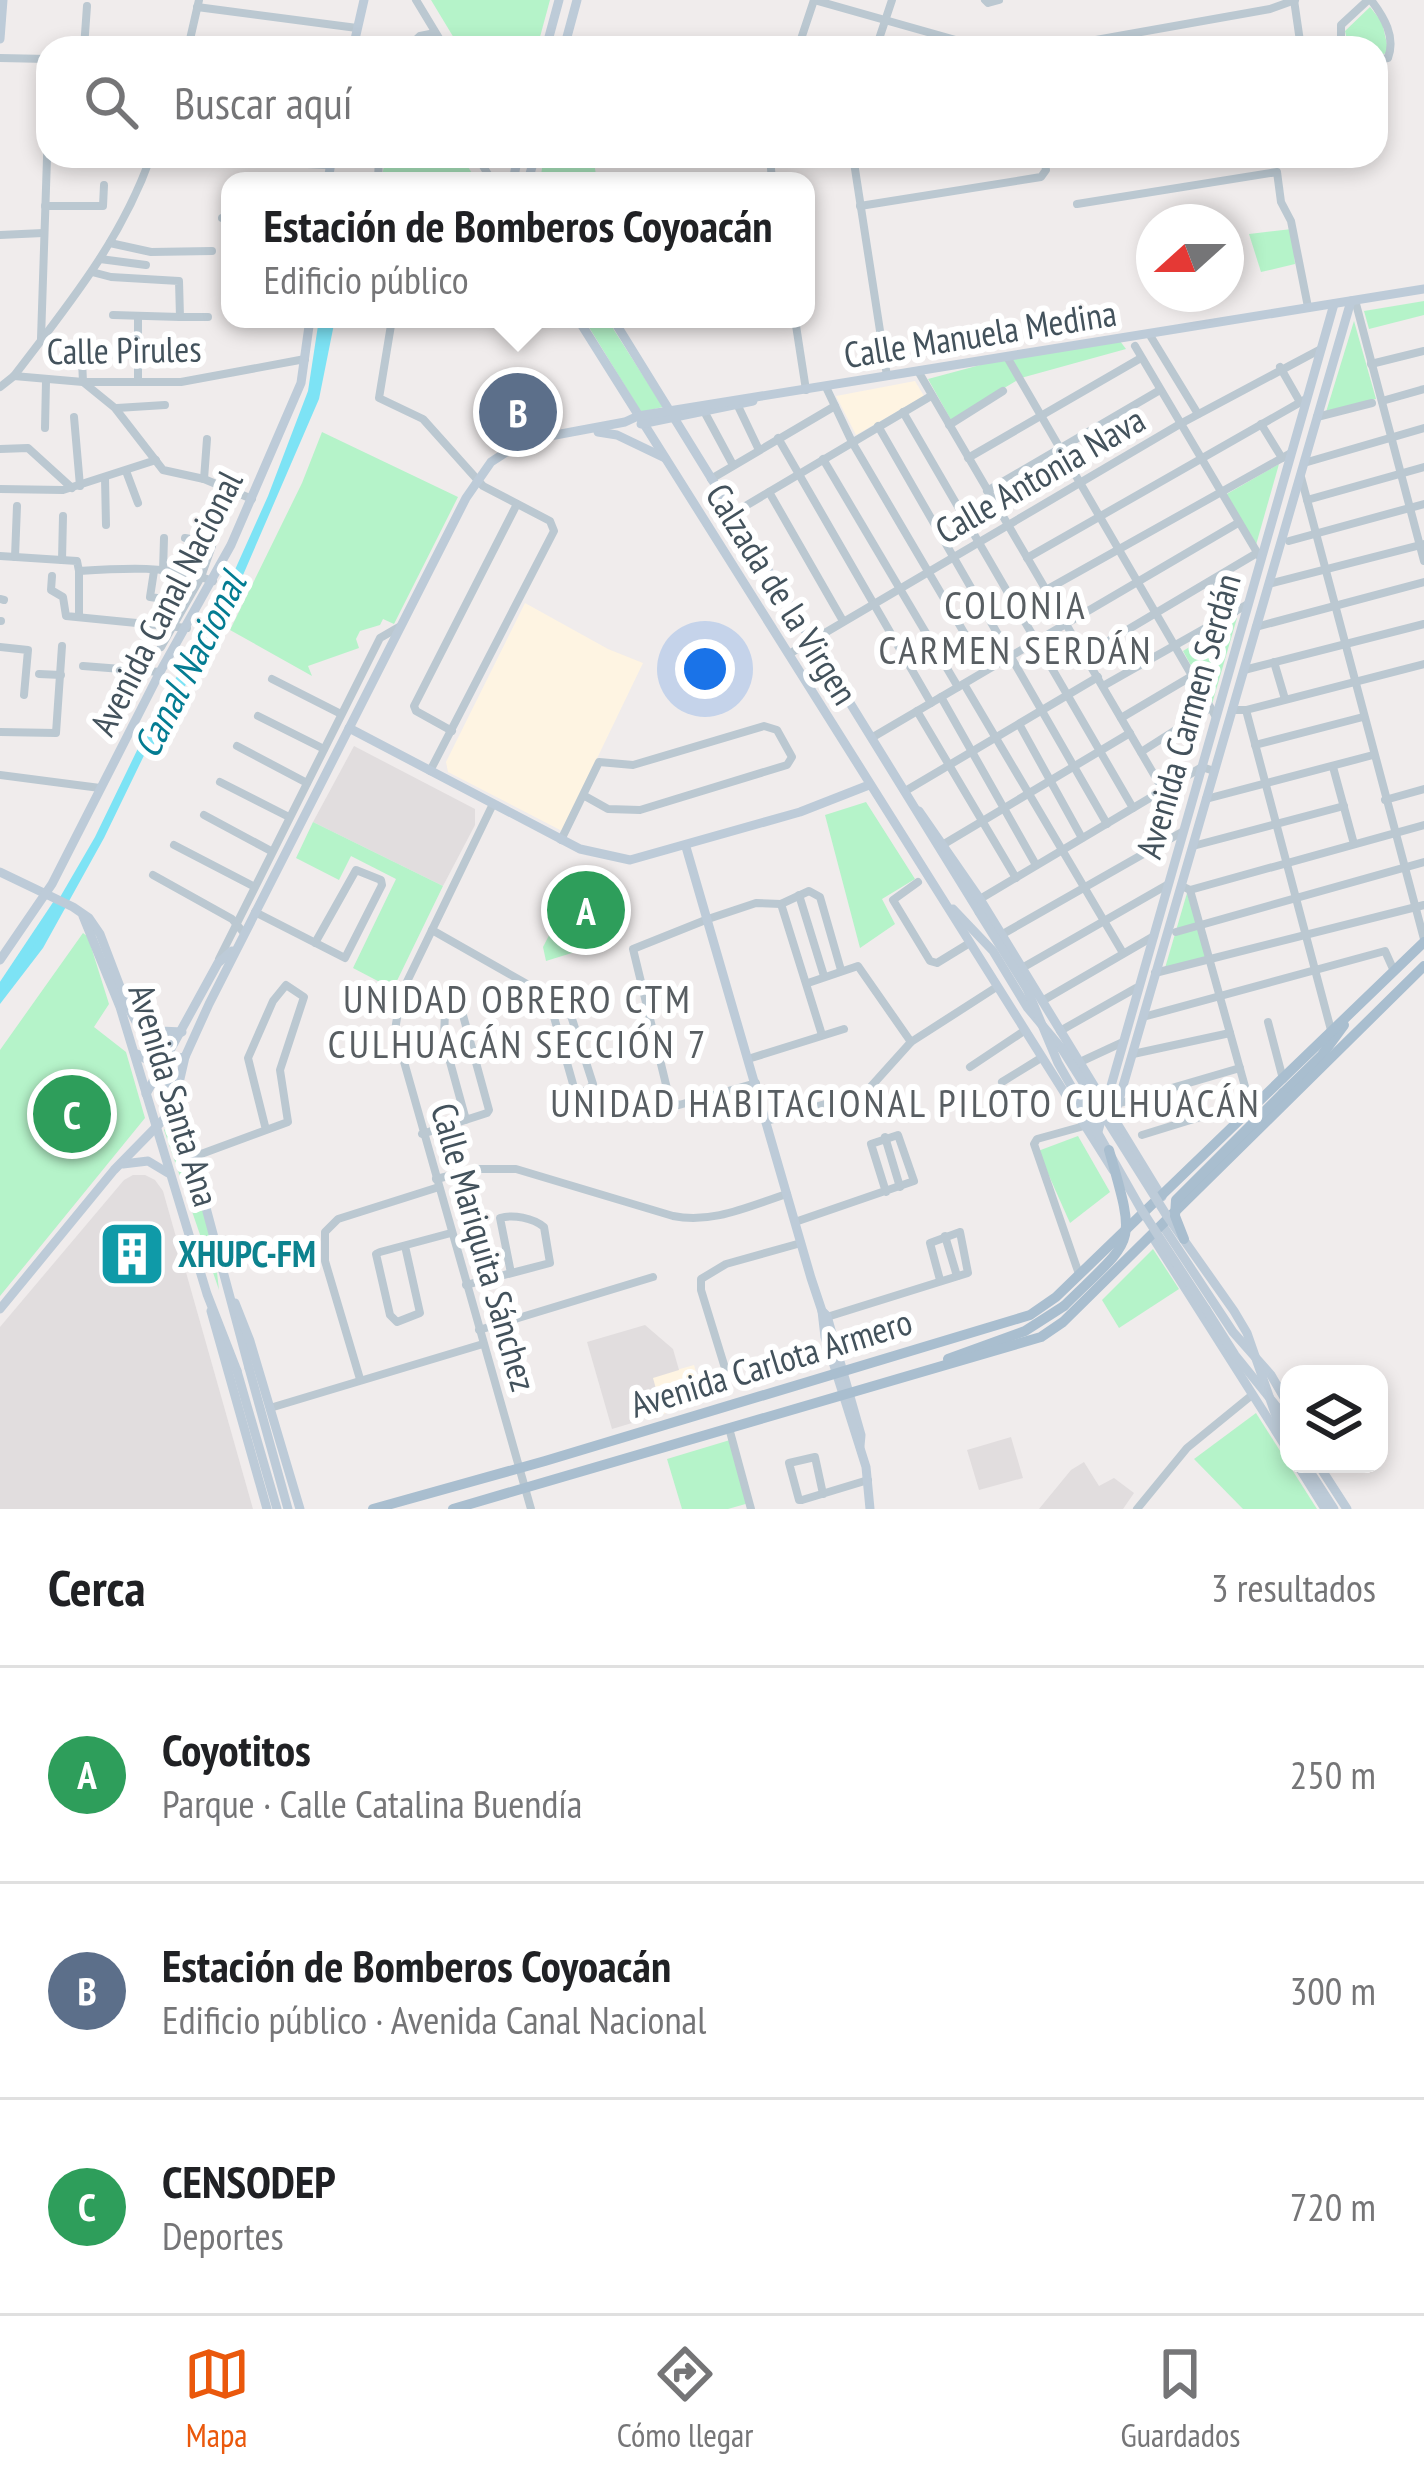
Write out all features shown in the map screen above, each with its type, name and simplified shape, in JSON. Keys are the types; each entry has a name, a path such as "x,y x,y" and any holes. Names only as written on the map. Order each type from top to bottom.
{"main road":[{"path":"1184,1239 1174,1207 1182,1191 1322,1055 1348,1017 1424,941"},
{"name":"Avenida Carlota Armero","path":"453,1509 1041,1337 1063,1322 1152,1236 1424,966"},
{"name":"Avenida Carlota Armero","path":"373,1509 1014,1322 1043,1307 1079,1275 1250,1106 1348,1017"},
{"path":"912,1376 1036,1326 1064,1306 1116,1255 1127,1238 1128,1216 1108,1157"}],"street":[{"path":"0,39 3,0"},
{"path":"355,36 364,0"},
{"path":"416,0 438,36"},
{"path":"549,36 559,0"},
{"path":"567,36 577,0"},
{"path":"801,36 814,0 941,36"},
{"path":"880,36 892,0"},
{"path":"985,0 999,0"},
{"path":"1117,36 1295,0 1300,36"},
{"path":"1341,36 1341,25 1369,0 1381,13 1391,45 1388,58"},
{"path":"191,36 198,4 357,28"},
{"path":"85,36 87,6"},
{"path":"420,36 436,33"},
{"path":"0,58 36,59"},
{"path":"41,340 46,168"},
{"path":"0,387 14,376 92,272 133,206 147,168"},
{"path":"855,168 887,376"},
{"path":"860,206 1041,177 1046,168"},
{"path":"1077,204 1276,172 1308,307"},
{"path":"45,206 103,206 104,185"},
{"path":"0,235 43,233"},
{"path":"151,235 151,252"},
{"path":"110,244 151,252 212,251"},
{"path":"100,259 146,265"},
{"path":"92,272 110,278 179,280 180,316"},
{"name":"Calle Manuela Medina","path":"758,398 1424,289"},
{"path":"1353,301 1424,561"},
{"name":"Avenida Carmen Serdán","path":"1095,1142 1133,1054 1155,973 1186,888 1206,799 1353,301"},
{"name":"Avenida Carmen Serdán","path":"1112,1104 1136,988 1334,304"},
{"path":"113,315 208,317"},
{"path":"138,317 138,381"},
{"name":"Avenida Canal Nacional","path":"0,960 49,895 181,626 252,500 301,383 309,328"},
{"path":"391,328 379,398 423,419 474,476 550,521 554,531 430,771"},
{"name":"Calzada de la Virgen","path":"584,328 995,988 1095,1142 1150,1208"},
{"name":"Calzada de la Virgen","path":"618,328 1027,989 1058,1064 1108,1157 1235,1355 1280,1411"},
{"path":"796,328 806,390"},
{"path":"1151,337 1198,414"},
{"path":"81,338 82,382 116,408 166,473 204,479 252,500"},
{"path":"1085,655 1259,556 1135,346"},
{"name":"Calle Antonia Nava","path":"789,654 1180,424 1321,350"},
{"path":"1372,364 1424,351"},
{"path":"1007,357 1214,712 1141,752"},
{"path":"968,458 1141,358"},
{"name":"Calle Pirules","path":"14,376 82,382 198,381 305,359"},
{"path":"1027,558 1304,400 1280,368"},
{"path":"918,371 1163,790"},
{"path":"45,428 46,381"},
{"path":"826,387 852,442 986,670"},
{"path":"987,491 1160,389"},
{"path":"1317,417 1424,389"},
{"path":"949,425 1004,391"},
{"path":"732,514 931,397"},
{"path":"670,415 705,413 758,398"},
{"path":"146,1094 218,963 240,931 260,914 474,476 514,447 534,439 758,398"},
{"path":"116,408 165,405"},
{"path":"738,406 759,450"},
{"path":"711,479 835,406"},
{"path":"903,412 1132,808"},
{"path":"705,413 733,465"},
{"path":"74,418 76,487"},
{"path":"1046,590 1287,456 1261,424"},
{"path":"878,426 1107,824"},
{"path":"1424,428 1302,469 1343,644 1403,869 1419,906 1424,941"},
{"path":"586,430 617,435 666,458"},
{"path":"778,438 872,604 971,752 1036,866"},
{"path":"204,479 207,439"},
{"path":"0,448 28,448 76,487"},
{"path":"823,459 1123,953"},
{"path":"0,489 76,487 155,460"},
{"path":"1307,500 1424,467"},
{"path":"126,471 138,503"},
{"path":"105,478 106,525"},
{"path":"769,492 843,621"},
{"path":"452,730 414,706 517,504"},
{"path":"1289,541 1424,504"},
{"path":"15,557 17,506"},
{"path":"60,560 63,516"},
{"path":"873,737 1238,523"},
{"path":"0,538 15,540"},
{"path":"164,538 150,597 171,600 175,589"},
{"path":"79,571 127,567 207,579 213,543 185,538"},
{"path":"1269,584 1422,544"},
{"path":"0,556 78,562 79,617"},
{"path":"52,576 51,590 63,597 63,614 181,626"},
{"path":"1214,579 1235,612"},
{"path":"1256,627 1424,582"},
{"path":"907,790 1068,694 1174,646 1249,604"},
{"path":"1244,670 1424,624"},
{"path":"161,647 181,626"},
{"path":"0,1310 114,1170 156,1127 176,1096 185,1057 240,931 254,886 380,638 400,626"},
{"path":"0,732 53,734 58,730 62,646"},
{"path":"0,647 28,650 24,695"},
{"path":"1274,662 1285,699"},
{"path":"1232,710 1424,664"},
{"path":"83,666 160,672"},
{"path":"39,674 61,675"},
{"path":"1121,718 1192,676"},
{"path":"272,679 341,714"},
{"path":"1246,710 1331,1030"},
{"path":"917,711 1016,878"},
{"path":"258,716 324,749"},
{"path":"1256,745 1363,717"},
{"path":"1019,724 1082,838"},
{"path":"561,840 599,762 633,765 764,726 777,730 792,758 787,765 640,810 608,808 583,795"},
{"path":"349,728 561,840 630,860 814,808 869,785"},
{"path":"944,844 1130,733"},
{"path":"237,746 307,783"},
{"path":"1206,799 1373,755"},
{"path":"1333,766 1354,844"},
{"path":"980,899 1202,767 1214,771"},
{"path":"0,775 100,788"},
{"path":"220,782 290,817"},
{"path":"1385,800 1424,790"},
{"name":"Calle Mariquita Sánchez","path":"493,804 400,994 395,1023 397,1046 531,1509"},
{"path":"1193,846 1344,806"},
{"name":"Calzada de la Virgen","path":"916,808 1112,1104 1114,1117 1162,1197"},
{"path":"204,815 272,851"},
{"path":"1142,1135 1250,1106 1186,888 1424,825"},
{"path":"1001,935 1184,831"},
{"path":"174,844 254,886"},
{"path":"686,847 859,1439 870,1509"},
{"path":"1176,932 1424,862"},
{"path":"260,914 315,943 345,958 382,885 380,880 356,870 315,943"},
{"name":"Avenida Santa Ana","path":"0,872 73,907 100,934 132,1014 176,1096 232,1299 243,1369 277,1509"},
{"path":"152,875 232,919 240,931"},
{"path":"918,882 895,897 895,903 930,961 937,963 968,944"},
{"path":"1022,968 1168,884"},
{"path":"756,1083 674,1104 632,953 639,944 708,919 756,903 781,904 809,891 820,897 841,970"},
{"path":"799,896 824,976"},
{"name":"Calzada de la Virgen","path":"941,897 993,951 1027,1007 1062,1049 1247,1334 1280,1420"},
{"path":"781,904 822,1035"},
{"path":"1155,973 1419,906"},
{"name":"Avenida Santa Ana","path":"83,915 134,1049 267,1509"},
{"path":"432,930 548,996 574,1091 586,1091 593,1084 564,994 548,996"},
{"path":"1042,1001 1154,936"},
{"path":"1143,1017 1385,951 1394,971"},
{"path":"808,982 858,966 910,1042"},
{"path":"193,1157 266,1130 290,1119 280,1070 304,997 286,985 273,1001 248,1058 266,1130"},
{"path":"767,1121 866,1092 910,1042 995,988"},
{"path":"1060,1030 1136,988"},
{"path":"422,1134 466,1120 487,1113 489,1106 461,1008 452,1003 445,1010 444,1040 466,1120"},
{"path":"132,1014 160,1030 182,1032"},
{"path":"1268,1022 1283,1078"},
{"path":"748,1059 844,1029"},
{"path":"970,1067 1024,1031"},
{"path":"1133,1054 1230,1033"},
{"path":"1080,1062 1121,1043"},
{"path":"134,1049 142,1059 160,1063 185,1057"},
{"path":"1002,1082 1041,1058"},
{"path":"1112,1104 1240,1068"},
{"path":"1079,1275 1034,1144 1084,1126"},
{"path":"795,1222 886,1192 900,1187 915,1178 902,1138 885,1137 872,1147 886,1192"},
{"path":"885,1137 900,1187"},
{"path":"1108,1157 1125,1162 1128,1140"},
{"path":"114,1170 130,1162 148,1161 164,1168 174,1182"},
{"path":"360,1379 325,1262 325,1232 338,1219 491,1168 516,1169 697,1219 787,1194"},
{"path":"466,1285 550,1263 544,1227 539,1223 514,1216 500,1218 511,1273"},
{"path":"1162,1226 1233,1332 1280,1390"},
{"path":"823,1315 956,1276 969,1269 962,1235 956,1232 930,1243 940,1280"},
{"path":"405,1246 420,1313 397,1322 390,1315 376,1258 380,1252 451,1233"},
{"path":"945,1236 956,1276"},
{"path":"1152,1236 1280,1438"},
{"path":"725,1368 701,1279 726,1264 801,1243"},
{"path":"478,1330 653,1277"},
{"name":"Avenida Santa Ana","path":"207,1294 243,1369 288,1509"},
{"name":"Avenida Santa Ana","path":"232,1299 241,1312 300,1509"},
{"path":"270,1408 483,1344"},
{"path":"1137,1509 1187,1448 1252,1395"},
{"path":"729,1428 751,1509"},
{"path":"823,1494 816,1459 789,1463 799,1500 823,1494 868,1480"},
{"path":"258,1479 276,1488 287,1480 289,1469"},
{"path":"1306,1473 1325,1509"},
{"path":"1308,1473 1334,1509"},
{"path":"1324,1473 1347,1509"}],"shaded area":[{"path":"915,381 924,396 856,435 836,396"},
{"path":"525,603 643,663 562,831 448,772 446,762"},
{"path":"354,746 475,809 475,825 443,886 313,822"},
{"path":"133,1175 155,1180 163,1191 253,1509 0,1509 0,1327"},
{"path":"645,1325 673,1349 679,1370 653,1378 662,1411 641,1412 642,1420 612,1429 587,1342"},
{"path":"694,1365 705,1402 663,1414 652,1377"},
{"path":"1011,1437 1023,1478 979,1490 967,1450"},
{"path":"1084,1462 1099,1486 1114,1478 1134,1493 1123,1509 1039,1509 1071,1470"}],"green space":[{"path":"431,0 550,0 540,36 453,36"},
{"path":"1370,7 1382,22 1385,36 1346,36 1345,31"},
{"path":"384,168 469,168 471,172 383,172"},
{"path":"542,168 595,168 596,172 541,172"},
{"path":"1292,229 1295,264 1261,272 1249,234"},
{"path":"1424,301 1424,315 1369,329 1364,311"},
{"path":"1354,321 1376,399 1326,412"},
{"path":"590,328 613,328 663,407 641,412"},
{"path":"1120,341 1126,349 1021,378 951,420 928,379 995,361"},
{"path":"322,432 458,497 394,624 383,619 380,625 360,631 359,648 308,666 312,676 230,630"},
{"path":"1279,464 1256,545 1225,495"},
{"path":"1237,618 1212,704 1183,651"},
{"path":"866,802 915,879 882,899 895,924 860,948 825,815"},
{"path":"313,822 443,886 393,989 353,968 396,879 351,856 339,880 296,858"},
{"path":"604,878 617,939 546,961 543,947 577,881"},
{"path":"1187,893 1207,958 1165,968"},
{"path":"83,933 109,1004 94,1027 126,1052 145,1118 0,1296 0,1050"},
{"path":"179,1116 214,1246 219,1290 164,1130"},
{"path":"1078,1136 1110,1192 1070,1223 1038,1151"},
{"path":"1153,1249 1179,1289 1119,1328 1102,1300"},
{"path":"1256,1413 1280,1451 1280,1473 1294,1473 1317,1509 1243,1509 1194,1459"},
{"path":"730,1440 749,1503 728,1509 682,1509 667,1459"}],"water":[{"name":"Canal Nacional","path":"318,328 333,328 319,399 221,626 167,708 104,838 43,948 0,1004 0,986 34,942 95,837 160,703 212,621 308,391"}],"waterway":[{"name":"Canal Nacional","path":"145,752 189,670"},
{"name":"Canal Nacional","path":"0,989 56,905"}],"place":[{"name":"Estación de Bomberos Coyoacán","path":"518,412"},
{"name":"Coyotitos","path":"586,910"},
{"name":"CENSODEP","path":"72,1114"},
{"name":"XHUPC-FM","path":"132,1254"}],"district":[{"name":"COLONIA CARMEN SERDÁN","path":"1016,628"},
{"name":"UNIDAD OBRERO CTM CULHUACÁN SECCIÓN 7","path":"518,1022"},
{"name":"UNIDAD HABITACIONAL PILOTO CULHUACÁN","path":"906,1103"}]}
